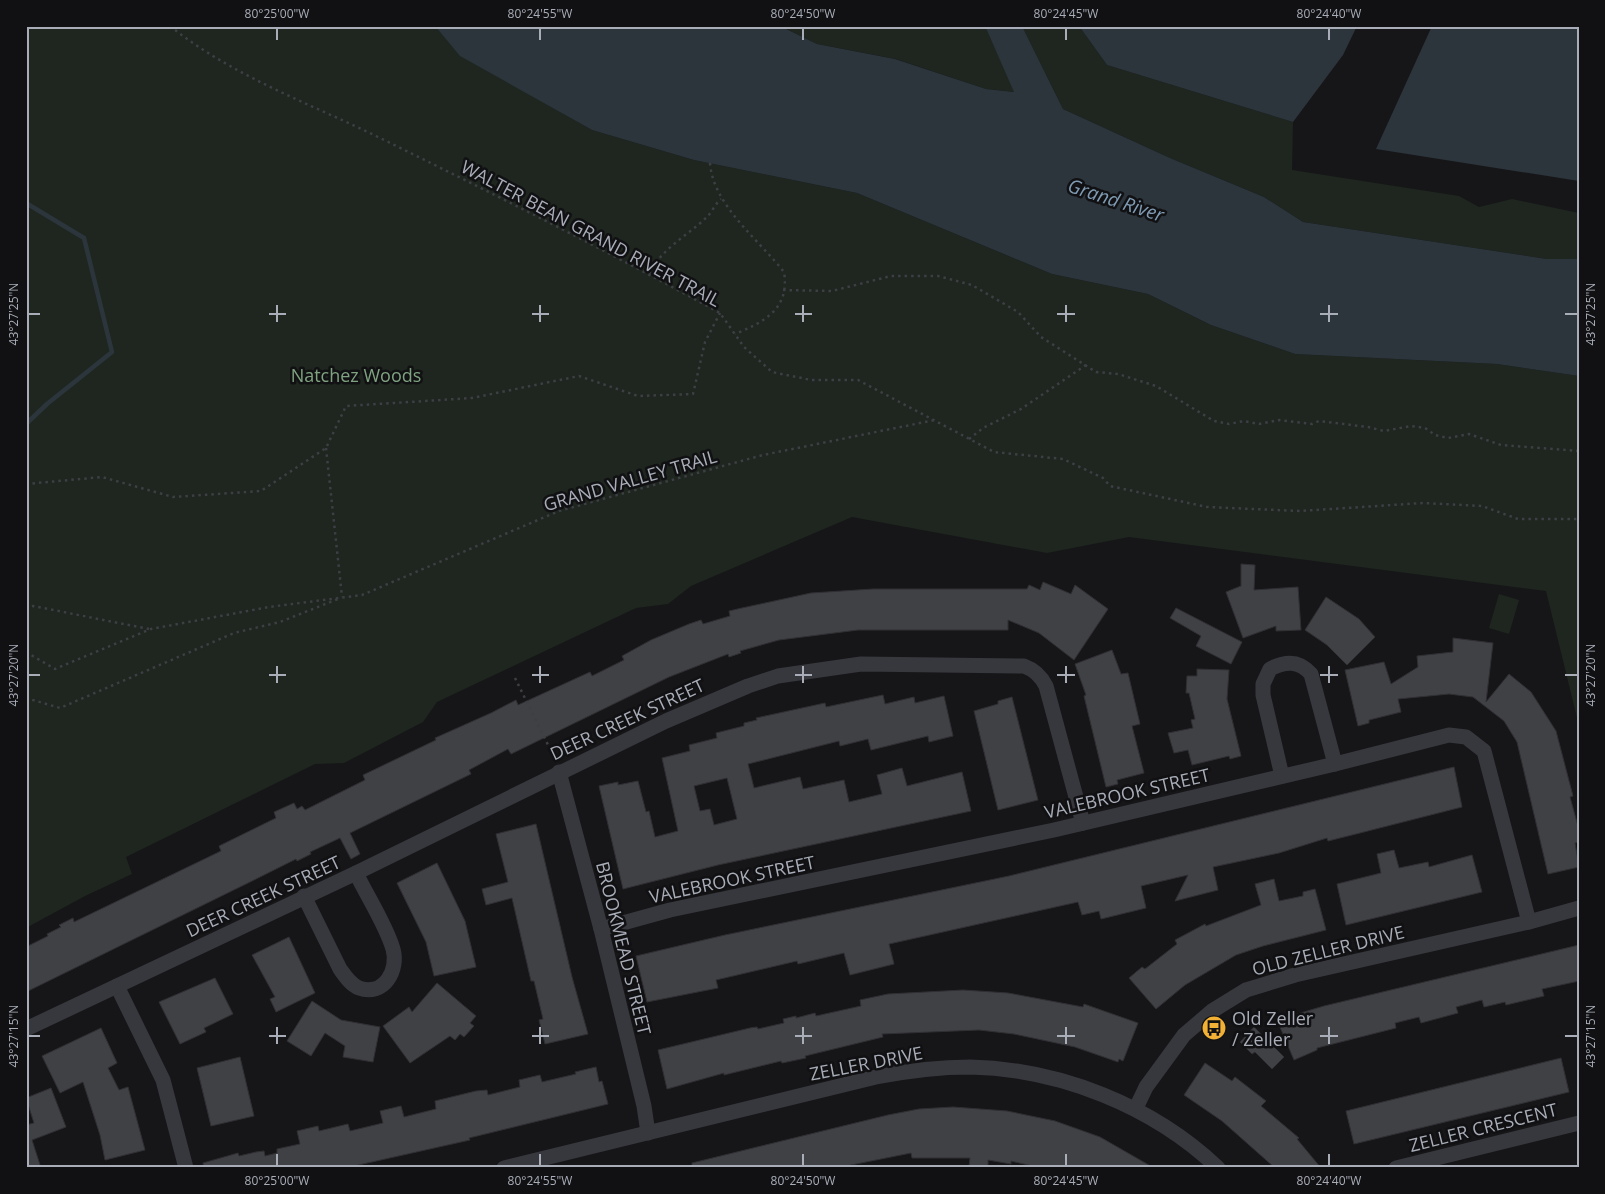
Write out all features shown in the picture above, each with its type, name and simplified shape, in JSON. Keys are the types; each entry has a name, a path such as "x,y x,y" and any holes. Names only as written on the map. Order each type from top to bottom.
{"street":[{"path":"1282,776 1262,695 1263,684 1270,669 1284,663 1299,665 1311,674 1335,764"},
{"name":"DEER CREEK STREET","path":"26,1029 720,696 778,676 861,664 1024,666 1037,673 1046,686 1083,823"},
{"name":"VALEBROOK STREET","path":"601,930 670,910 1083,823 1335,764 1449,735 1466,737 1478,744 1484,751 1529,922"},
{"name":"BROOKMEAD STREET","path":"559,772 601,930 644,1106 648,1133"},
{"path":"304,896 340,969 348,979 364,989 369,990 381,986 390,978 395,966 393,949 356,872"},
{"name":"OLD ZELLER DRIVE","path":"1136,1108 1146,1087 1184,1035 1212,1011 1246,990 1295,975 1529,922 1579,908"},
{"path":"118,986 163,1080 186,1168"},
{"name":"ZELLER DRIVE","path":"504,1168 876,1077 921,1069 970,1067 1020,1073 1070,1084 1136,1108 1170,1128 1197,1148 1218,1168"},
{"name":"ZELLER CRESCENT","path":"1396,1168 1579,1123"}],"path":[{"name":"WALTER BEAN GRAND RIVER TRAIL","path":"170,26 187,40 240,72 391,144 720,313 744,347 772,372 811,380 858,380 994,452 1063,459 1103,478 1110,486 1207,508 1300,511 1423,502 1482,506 1518,519 1579,520"},
{"path":"710,163 711,178 721,199 784,272 785,281 779,305 770,317 735,334"},
{"path":"648,275 665,251 708,216 714,205 721,199"},
{"path":"783,290 832,291 891,276 938,276 972,285 1018,312 1041,337 1096,372 1118,374 1156,386 1214,421 1229,424 1244,422 1259,424 1279,420 1312,424 1319,422 1368,427 1384,431 1411,426 1425,428 1435,435 1448,438 1469,434 1501,445 1579,451"},
{"path":"26,484 102,477 173,497 261,491 326,448 346,406 472,398 579,376 638,396 693,394 705,342 720,313"},
{"path":"970,439 983,428 1021,409 1086,365"},
{"name":"GRAND VALLEY TRAIL","path":"342,597 362,594 559,511 763,455 936,420"},
{"path":"326,448 342,597"},
{"path":"26,652 55,669 151,629 269,607 342,597"},
{"path":"26,698 60,708 234,633 280,622 342,597"},
{"path":"26,609 33,606 151,629"},
{"path":"515,678 552,753"}],"green space":[{"name":"Natchez Woods","path":"26,26 435,26 461,56 592,130 694,160 857,193 1052,274 1148,294 1211,325 1295,354 1497,364 1579,376 1579,726 1546,591 1129,537 1047,553 852,517 691,586 668,604 636,608 437,702 423,722 344,763 315,764 126,857 132,874 85,896 26,928"},
{"path":"780,26 985,26 1015,92 986,89 896,59 817,44"},
{"path":"1022,26 1079,26 1107,65 1293,122 1292,170 1459,196 1479,207 1512,199 1579,213 1579,259 1547,259 1303,222 1264,197 1170,158 1063,109"},
{"path":"1499,594 1519,600 1509,634 1489,628"}],"water":[{"name":"Grand River","path":"435,26 780,26 817,44 895,59 986,89 1014,92 985,26 1022,26 1063,109 1170,158 1264,197 1303,222 1547,259 1579,259 1579,376 1497,364 1295,354 1211,325 1148,294 1052,274 857,193 694,160 592,130 460,56"},
{"path":"1079,26 1357,26 1343,55 1293,122 1107,65"},
{"path":"1432,26 1579,26 1579,181 1376,149"}],"building":[{"path":"1241,564 1255,565 1254,590 1298,587 1301,630 1276,631 1276,626 1243,638 1226,592 1241,586"},
{"path":"1043,582 1071,594 1075,585 1108,609 1074,660 1039,633 1008,620 1008,630 858,630 779,640 740,651 741,653 729,657 728,654 669,677 511,754 508,749 469,770 471,774 350,833 360,854 351,859 340,838 310,852 311,854 297,861 296,859 26,992 26,947 48,936 47,934 61,927 59,925 73,918 74,922 221,851 219,846 276,818 274,812 294,803 297,809 302,806 305,810 365,780 363,775 436,740 435,738 516,700 518,705 590,672 592,676 624,660 622,656 651,640 689,624 701,620 703,624 730,616 729,611 811,593 873,589 1027,589 1029,585 1040,590"},
{"path":"1326,597 1359,619 1375,637 1347,665 1327,645 1305,630"},
{"path":"1176,608 1242,642 1231,664 1196,646 1201,636 1170,618"},
{"path":"1453,638 1493,643 1486,702 1509,674 1531,692 1556,731 1573,796 1570,797 1579,830 1579,842 1575,843 1579,867 1548,874 1517,742 1504,721 1473,697 1449,694 1398,699 1401,712 1369,720 1369,723 1358,726 1345,670 1384,662 1391,684 1418,667 1417,656 1453,652"},
{"path":"1112,650 1121,674 1128,673 1140,724 1132,726 1144,773 1117,780 1118,784 1106,787 1084,696 1086,695 1075,664"},
{"path":"1197,669 1229,670 1227,699 1241,756 1230,759 1229,756 1192,765 1188,750 1174,753 1168,733 1193,728 1191,720 1195,719 1189,693 1186,693 1187,676 1197,676"},
{"path":"883,695 885,704 914,697 915,703 944,696 953,736 929,742 928,736 871,750 868,739 840,746 839,741 748,764 754,788 800,777 803,789 844,780 849,802 882,794 877,775 902,768 907,786 962,772 971,811 718,865 623,889 599,786 618,782 618,785 638,781 646,812 649,811 655,837 678,831 662,758 690,751 689,745 717,738 716,733 744,726 744,723 757,720 756,718 825,703 826,707","holes":["727,778 737,819 714,825 710,809 700,811 694,786"]},
{"path":"1012,697 1038,800 998,810 974,711 998,704 998,701"},
{"path":"1454,767 1462,807 1328,841 1327,838 1279,853 1213,867 1218,890 1175,901 1188,875 1141,886 1146,908 1101,919 1099,911 1082,915 1078,902 889,944 894,964 850,975 844,953 798,964 797,961 716,980 718,988 647,1002 636,956 725,935 1009,876"},
{"path":"536,824 572,977 588,1034 545,1044 539,1020 543,1019 534,981 531,981 512,898 486,905 482,889 508,882 496,834"},
{"path":"1394,850 1399,868 1428,862 1429,867 1472,855 1482,892 1346,925 1337,884 1381,873 1377,854"},
{"path":"437,863 465,921 476,967 434,976 426,942 397,883"},
{"path":"1274,879 1279,901 1303,896 1303,892 1315,889 1326,930 1236,955 1185,985 1156,1009 1129,978 1142,967 1145,969 1177,944 1175,940 1205,924 1206,926 1261,905 1255,884"},
{"path":"289,937 315,993 276,1012 270,999 275,997 252,955"},
{"path":"1579,945 1579,981 1542,989 1544,996 1506,1005 1505,1002 1484,1007 1482,1000 1456,1007 1458,1013 1421,1023 1419,1017 1395,1023 1396,1028 1317,1048 1317,1050 1294,1060 1277,1020 1324,1006"},
{"path":"215,978 233,1014 204,1028 206,1032 180,1044 159,1002"},
{"path":"437,983 476,1016 470,1023 474,1026 464,1037 460,1034 455,1040 450,1036 410,1063 383,1026 409,1007 412,1012"},
{"path":"963,990 1008,993 1083,1007 1084,1004 1138,1023 1123,1061 1119,1059 1118,1062 1075,1047 1014,1034 979,1030 882,1034 883,1037 805,1056 806,1058 782,1063 781,1061 724,1075 724,1073 667,1089 658,1050 750,1028 757,1027 758,1029 784,1023 783,1019 796,1016 796,1018 815,1013 816,1016 861,1006 860,1000 888,994"},
{"path":"312,1001 341,1020 380,1027 373,1062 343,1057 345,1046 325,1033 311,1056 287,1041"},
{"path":"1254,1027 1284,1057 1272,1069 1255,1052 1252,1054 1240,1042"},
{"path":"101,1028 117,1063 108,1068 119,1090 128,1087 145,1150 105,1160 100,1135 83,1082 60,1093 42,1056"},
{"path":"240,1057 254,1116 211,1126 197,1068"},
{"path":"1561,1058 1569,1092 1354,1144 1346,1111"},
{"path":"1205,1063 1232,1081 1235,1077 1266,1101 1261,1106 1299,1138 1297,1139 1321,1168 1275,1168 1222,1121 1184,1095"},
{"path":"596,1067 599,1082 602,1081 608,1104 469,1138 470,1140 345,1168 204,1168 203,1163 238,1153 239,1156 264,1151 265,1156 277,1153 277,1149 300,1144 297,1131 318,1126 319,1131 348,1124 350,1131 383,1123 380,1111 401,1106 404,1117 436,1109 435,1101 476,1091 487,1090 488,1095 520,1087 519,1080 540,1075 542,1082"},
{"path":"51,1088 66,1127 32,1140 41,1168 26,1168 26,1125 34,1123 26,1098"},
{"path":"953,1107 1007,1111 1055,1121 1100,1137 1154,1168 1041,1168 1011,1161 1011,1164 988,1160 988,1167 969,1166 970,1158 912,1158 911,1153 836,1168 692,1168 692,1163 888,1115 919,1109"}],"waterway":[{"path":"26,203 84,238 112,352 47,404 26,424"}],"place":[{"name":"Old Zeller / Zeller","path":"1214,1028"}]}
